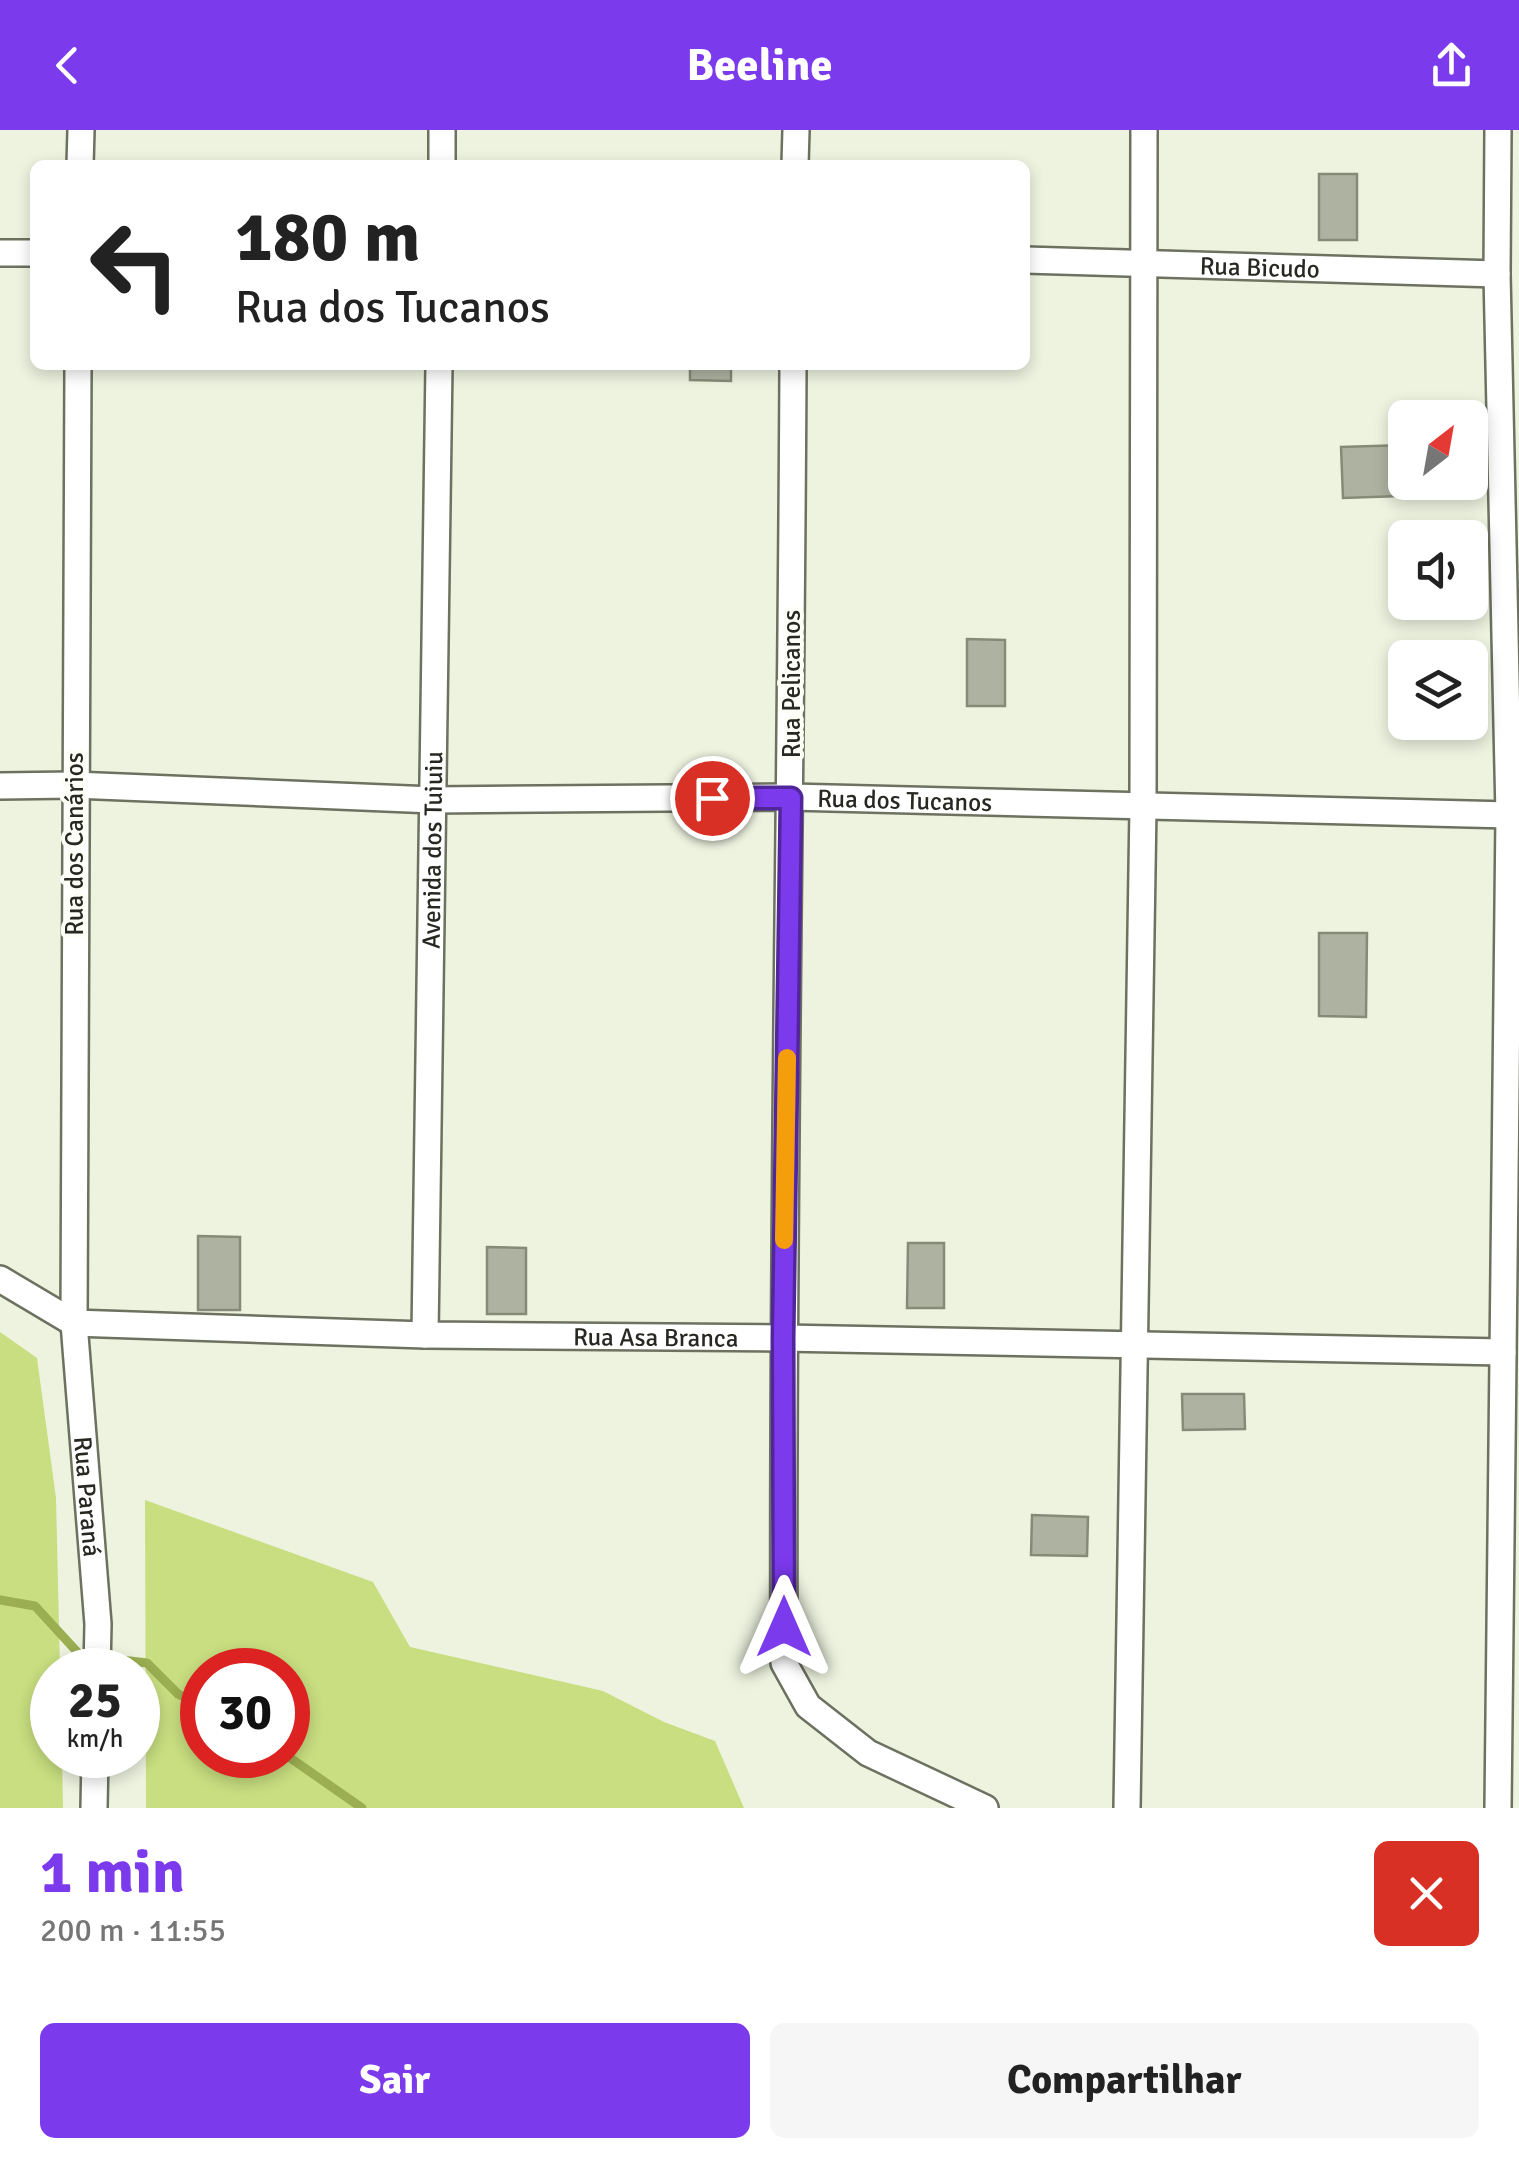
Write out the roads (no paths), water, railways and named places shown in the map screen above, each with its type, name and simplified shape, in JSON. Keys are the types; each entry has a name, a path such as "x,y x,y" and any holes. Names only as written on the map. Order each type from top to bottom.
{"street":[{"path":"80,130 80,160"},
{"path":"442,130 442,160"},
{"path":"795,160 796,130"},
{"path":"1127,1808 1143,806 1144,130"},
{"path":"1498,130 1497,274 1509,815 1498,1808"},
{"path":"0,253 30,253"},
{"name":"Rua Bicudo","path":"1030,260 1497,274"},
{"name":"Rua dos Canários","path":"74,1322 78,370"},
{"name":"Avenida dos Tuiuiu","path":"425,1335 440,370"},
{"name":"Rua Pelicanos","path":"793,370 783,1338 784,1663 808,1706 868,1753 985,1808"},
{"name":"Rua dos Tucanos","path":"0,786 433,800 791,798 1509,815"},
{"name":"Rua Asa Branca","path":"0,1279 74,1322 425,1335 1504,1352"},
{"name":"Rua Paraná","path":"74,1322 97,1648"},
{"path":"94,1808 95,1778"}],"waterway":[{"path":"0,1600 35,1606 80,1655 147,1663 180,1695"},
{"path":"310,1772 362,1808"}]}
